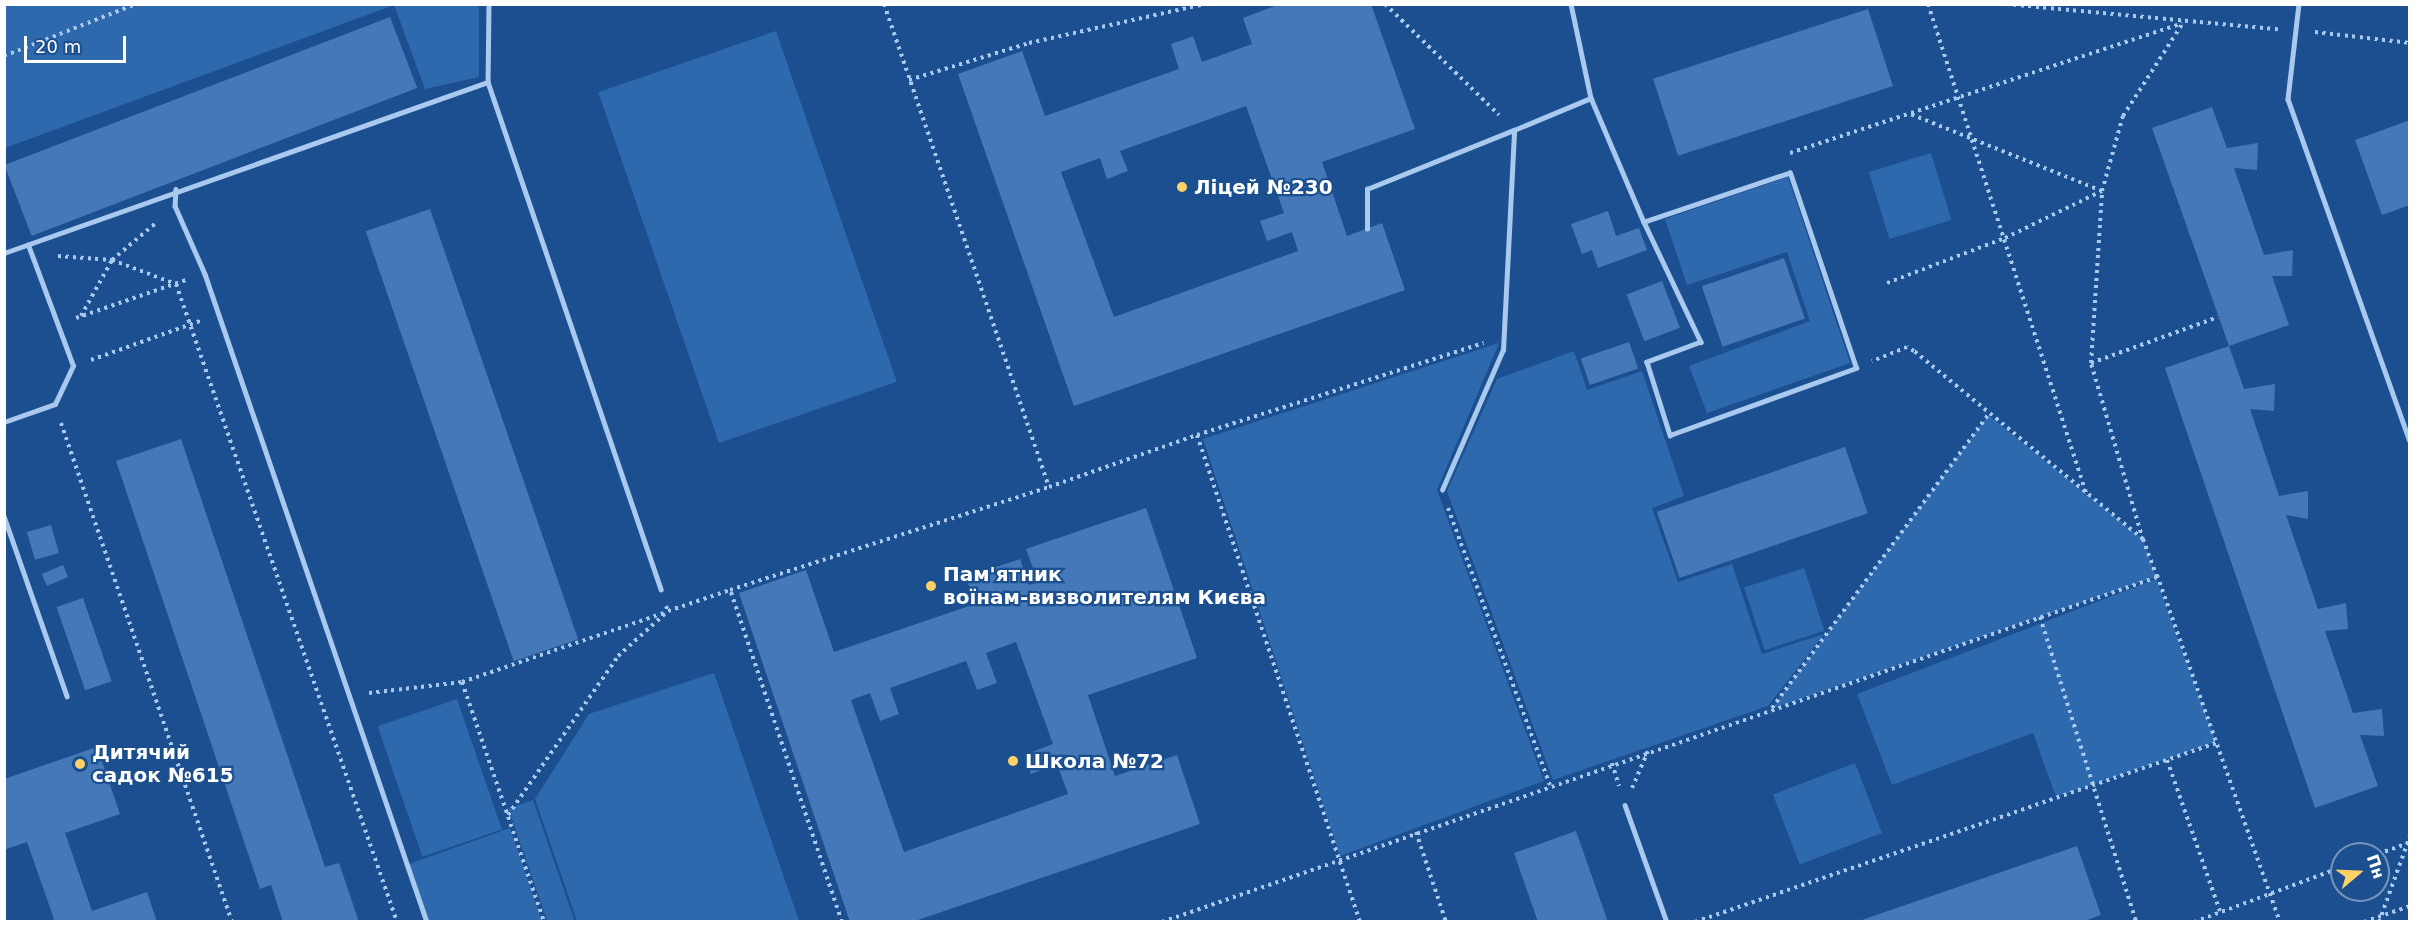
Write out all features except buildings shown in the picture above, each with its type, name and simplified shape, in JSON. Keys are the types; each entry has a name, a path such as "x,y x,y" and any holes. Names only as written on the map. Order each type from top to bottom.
{"lane":[{"path":"489,4 488,82 660,589"},
{"path":"1571,4 1592,99 1644,222 1701,342 1647,362 1670,435 1856,368 1790,172 1644,222"},
{"path":"2299,4 2288,99 2409,441"},
{"path":"4,253 176,189 488,82"},
{"path":"1367,229 1367,189 1592,99"},
{"path":"1442,490 1503,350 1514,130"},
{"path":"176,189 175,206 206,274 427,921"},
{"path":"4,422 55,404 73,366 28,244"},
{"path":"4,516 67,696"},
{"path":"1625,805 1667,921"}],"path":[{"path":"4,56 136,4"},
{"path":"884,4 1048,487"},
{"path":"909,80 1029,43 1205,4"},
{"path":"1385,4 1514,130"},
{"path":"1928,4 2086,493"},
{"path":"2006,4 2183,23 2296,31 2409,43"},
{"path":"1784,155 1957,95 2183,23"},
{"path":"2183,23 2123,116 2102,191 2091,363 2143,539 2218,742 2280,921"},
{"path":"1907,113 1970,135 2102,191"},
{"path":"1887,283 2005,238 2102,191"},
{"path":"80,317 112,260 175,206"},
{"path":"31,254 112,260 176,284"},
{"path":"59,324 206,274"},
{"path":"176,284 397,921"},
{"path":"73,366 219,314"},
{"path":"2091,363 2218,316"},
{"path":"691,603 1048,487 1197,435 1504,337"},
{"path":"1856,368 1907,347 2143,539"},
{"path":"55,404 232,921"},
{"path":"1772,709 1988,415"},
{"path":"1197,435 1360,921"},
{"path":"1442,490 1550,784"},
{"path":"1162,921 1338,861 1648,750 2157,577"},
{"path":"729,590 842,921"},
{"path":"350,695 462,682 668,611 618,656 508,815"},
{"path":"2040,617 2136,921"},
{"path":"462,682 544,921"},
{"path":"1695,921 2218,742"},
{"path":"1625,805 1648,750"},
{"path":"2167,760 2220,911"},
{"path":"1611,763 1625,805"},
{"path":"1416,832 1446,921"},
{"path":"2379,921 2409,836"},
{"path":"2390,850 2408,843"},
{"path":"2194,921 2330,871"},
{"path":"2364,921 2409,906"}],"shaded area":[{"path":"5,4 479,5 479,77 425,89 394,5 5,148"},
{"path":"776,31 897,382 719,443 598,92"},
{"path":"1931,153 1951,220 1889,239 1869,172"},
{"path":"1788,177 1850,363 1707,413 1689,366 1810,321 1787,252 1687,285 1665,219"},
{"path":"1499,343 1437,490 1544,781 1340,856 1203,439"},
{"path":"1574,351 1587,390 1642,371 1684,496 1652,508 1678,582 1732,564 1762,654 1824,634 1768,706 1553,780 1447,491 1497,379"},
{"path":"1988,415 2143,539 2156,577 1771,709"},
{"path":"1804,568 1824,631 1764,650 1744,587"},
{"path":"2156,579 2216,742 2056,797 2033,733 1892,785 1857,694"},
{"path":"714,673 799,921 577,921 535,799 589,714"},
{"path":"457,699 502,829 423,857 378,726"},
{"path":"1855,763 1882,833 1800,865 1773,795"},
{"path":"533,800 575,921 548,922 508,808"},
{"path":"510,828 542,921 429,921 409,864"}],"place":[{"name":"Ліцей №230","path":"1182,187"},
{"name":"Пам'ятник воїнам-визволителям Києва","path":"931,586"},
{"name":"Школа №72","path":"1013,761"},
{"name":"Дитячий садок №615","path":"80,764"}]}
